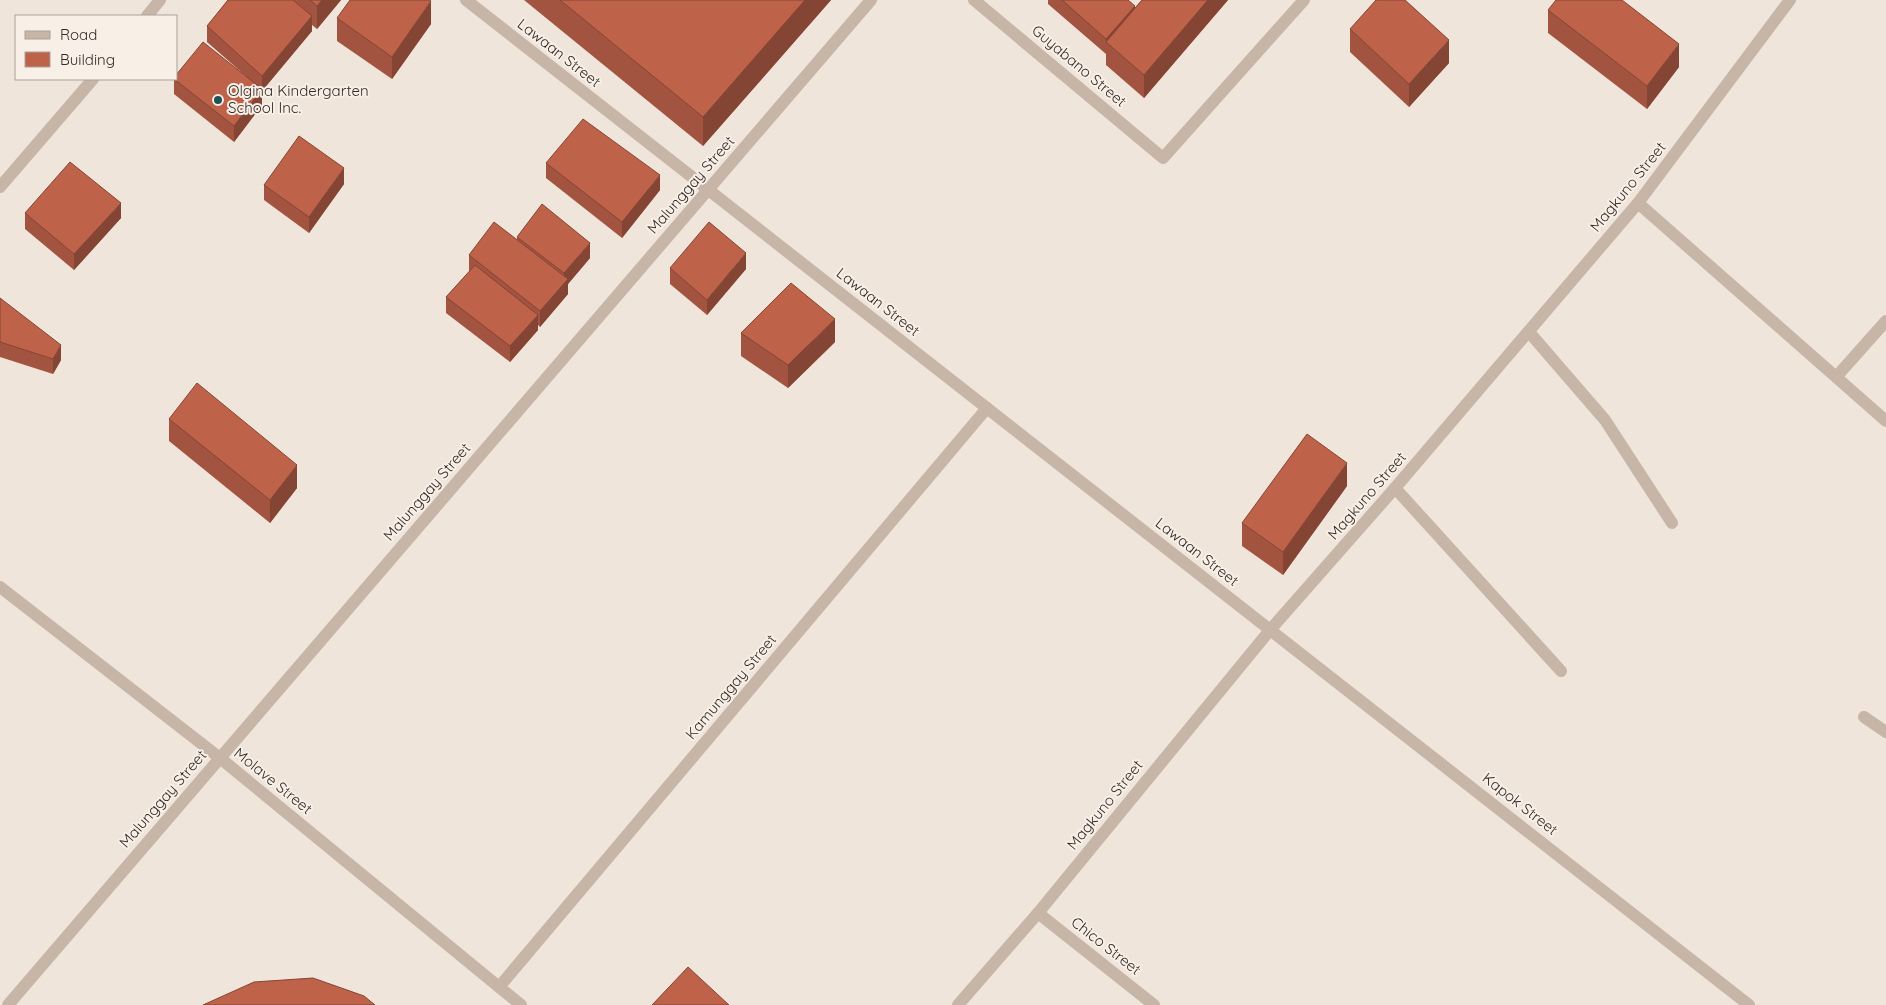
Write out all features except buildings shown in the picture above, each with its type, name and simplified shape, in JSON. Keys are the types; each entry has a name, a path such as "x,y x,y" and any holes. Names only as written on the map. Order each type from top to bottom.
{"street":[{"path":"147,15 160,0"},
{"name":"Lawaan Street","path":"466,0 1270,630"},
{"name":"Malunggay Street","path":"8,1005 871,0"},
{"name":"Guyabano Street","path":"974,0 1163,158 1304,0"},
{"name":"Magkuno Street","path":"958,1005 1038,913 1270,630 1396,488 1638,203 1790,0"},
{"path":"0,187 92,80"},
{"path":"1638,203 1886,421"},
{"path":"1837,376 1886,321"},
{"path":"1529,332 1605,420 1672,523"},
{"name":"Kamunggay Street","path":"499,987 987,408"},
{"path":"1396,488 1561,671"},
{"name":"Molave Street","path":"0,588 220,758 522,1005"},
{"name":"Kapok Street","path":"1270,630 1750,1005"},
{"path":"1864,717 1886,732"},
{"name":"Chico Street","path":"1038,913 1154,1005"}],"place":[{"name":"Olgina Kindergarten School Inc.","path":"218,100"}]}
